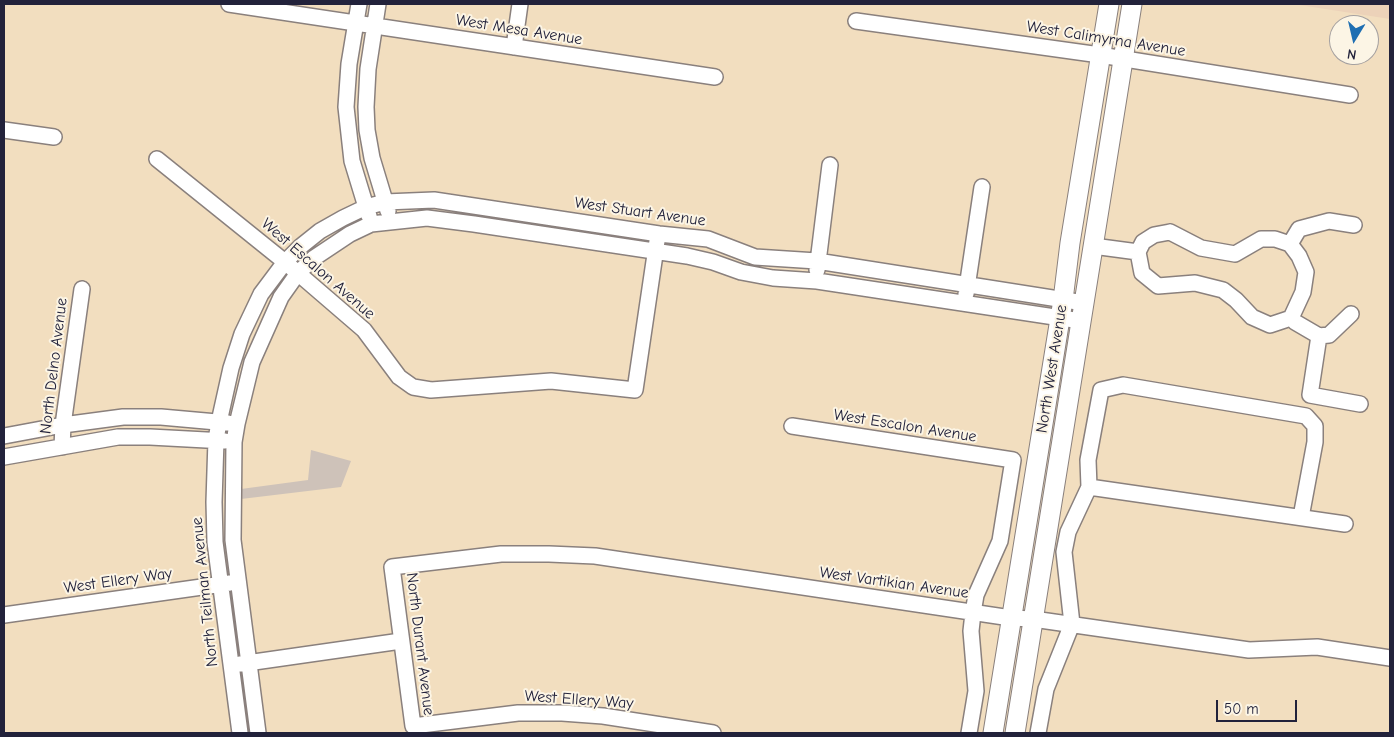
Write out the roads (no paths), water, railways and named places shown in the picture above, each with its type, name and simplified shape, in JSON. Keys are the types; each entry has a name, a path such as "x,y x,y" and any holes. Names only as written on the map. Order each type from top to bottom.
{"main road":[{"name":"North West Avenue","path":"992,733 1062,309 1070,243 1109,4"},
{"name":"North West Avenue","path":"1015,733 1132,4"}],"street":[{"name":"West Mesa Avenue","path":"229,4 715,77"},
{"path":"359,4 349,64 346,107 352,161 372,224"},
{"path":"378,4 368,69 367,130 372,158 392,222"},
{"path":"514,47 520,4"},
{"name":"West Calimyrna Avenue","path":"856,21 1350,94"},
{"path":"4,130 54,137"},
{"name":"West Escalon Avenue","path":"157,159 285,262 364,330 399,377 413,387 432,390 551,381 635,390 656,252"},
{"path":"817,280 817,261 830,165"},
{"path":"965,303 966,285 982,187"},
{"name":"West Stuart Avenue","path":"366,207 385,202 434,200 659,234 708,239 755,257 817,261 966,285 1062,309 1081,321"},
{"name":"North Teilman Avenue","path":"240,733 215,542 214,502 216,440 231,368 242,334 261,294 285,262 320,231 366,207"},
{"name":"West Stuart Avenue","path":"372,224 427,218 465,223 713,262 741,272 773,278 817,280 965,303 1062,309 1084,302"},
{"path":"1290,244 1299,229 1329,221 1354,225"},
{"name":"North Teilman Avenue","path":"258,733 233,540 234,442 237,424 252,362 281,297 298,273 314,258 331,245 372,224"},
{"path":"1170,232 1201,248 1235,254 1261,239 1275,239 1290,244 1299,256 1306,272 1303,292 1291,318 1270,325 1252,317 1223,290 1195,283 1158,286 1142,273 1138,252 1143,242 1154,235 1170,232"},
{"path":"656,252 659,234"},
{"path":"1093,246 1138,252"},
{"name":"North Delno Avenue","path":"62,447 63,425 82,289"},
{"path":"1291,318 1319,336 1329,335 1351,314"},
{"path":"1319,336 1310,395 1360,404"},
{"path":"1038,733 1046,688 1072,624 1064,552 1068,532 1089,487 1088,460 1101,390 1124,385 1306,416 1315,426 1315,442 1301,517"},
{"path":"4,436 122,417 152,417 237,424"},
{"name":"West Escalon Avenue","path":"792,426 1013,460 1000,541 976,595 973,613"},
{"path":"4,457 118,438 159,437 234,442"},
{"path":"1089,487 1345,524"},
{"name":"West Vartikian Avenue","path":"392,567 501,554 595,556 973,613 1072,624 1249,650 1317,647 1390,658"},
{"name":"North Durant Avenue","path":"392,567 413,726"},
{"name":"West Ellery Way","path":"4,615 238,582"},
{"path":"969,733 976,691 971,631 973,613"},
{"path":"231,665 401,641"},
{"name":"West Ellery Way","path":"413,726 518,713 562,713 603,716 713,733"}]}
